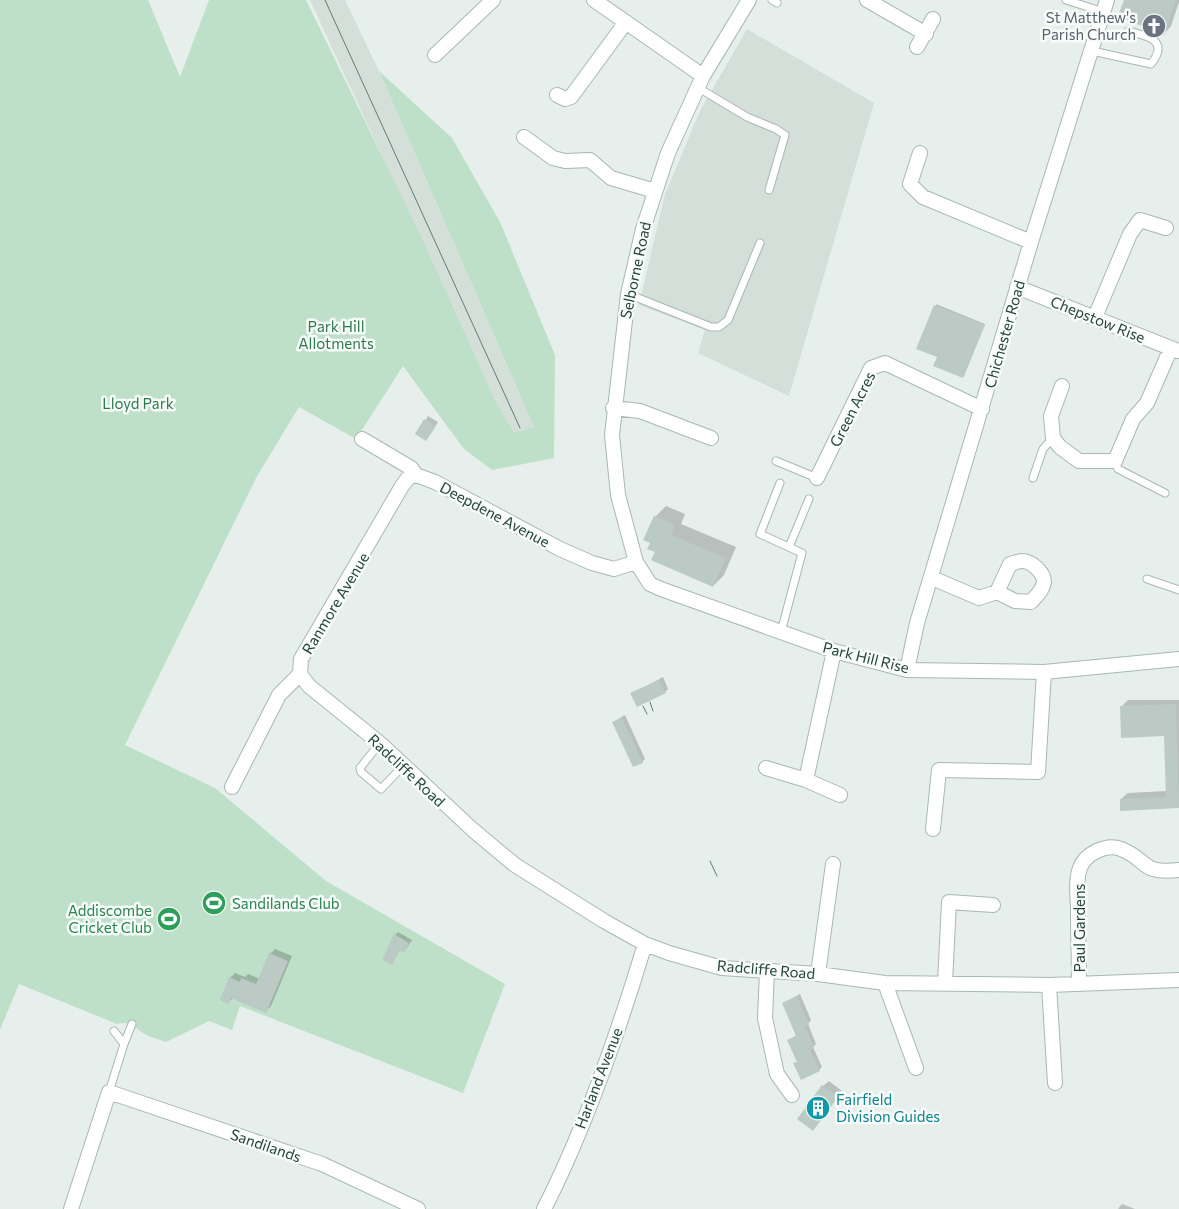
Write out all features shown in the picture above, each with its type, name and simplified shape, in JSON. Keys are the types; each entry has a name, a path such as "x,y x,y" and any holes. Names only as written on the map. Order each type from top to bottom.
{"street":[{"path":"435,55 493,0"},
{"path":"594,0 626,22 700,82"},
{"name":"Selborne Road","path":"636,562 618,495 612,435 628,294 643,230 668,152 700,82 749,0"},
{"path":"867,0 926,34"},
{"name":"Chichester Road","path":"907,670 917,623 932,578 1017,286 1105,6"},
{"path":"917,47 933,19"},
{"path":"557,95 565,99 571,97 626,22"},
{"path":"524,137 553,158 565,161 590,160 612,178 655,191"},
{"path":"920,153 910,184 923,197 1031,242"},
{"path":"1095,317 1130,234 1140,220 1166,228"},
{"name":"Chepstow Rise","path":"1017,286 1175,350"},
{"path":"1062,386 1051,416 1053,438 1060,447 1079,461 1115,461 1133,420 1147,403 1175,350"},
{"name":"Green Acres","path":"818,478 871,368 885,363 982,409"},
{"path":"614,408 650,414 711,438"},
{"name":"Deepdene Avenue","path":"362,439 411,468 416,475 435,482 560,549 592,563 614,569 636,562"},
{"name":"Ranmore Avenue","path":"232,786 279,695 300,674 301,659 402,486 408,478 416,475"},
{"name":"Park Hill Rise","path":"636,562 650,584 661,589 834,651 907,670 1044,672 1179,660"},
{"path":"932,578 979,598 997,592"},
{"path":"806,780 834,651"},
{"path":"933,828 939,770 1038,772 1044,672"},
{"name":"Radcliffe Road","path":"300,674 303,680 316,692 380,743 473,830 516,865 561,895 645,944 722,968 818,974 885,983 945,982 1049,985 1179,980"},
{"path":"766,768 806,780 840,795"},
{"name":"Paul Gardens","path":"1079,983 1077,886 1080,868 1086,858 1093,852 1120,848 1147,868 1160,872 1179,870"},
{"path":"818,974 833,864"},
{"path":"945,982 949,902 993,904"},
{"name":"Harland Avenue","path":"544,1209 556,1186 598,1081 645,944"},
{"path":"768,970 765,1018 777,1074 792,1095"},
{"path":"885,983 916,1068"},
{"path":"1049,985 1055,1083"},
{"path":"71,1209 109,1092"},
{"name":"Sandilands","path":"109,1092 322,1164 418,1209"}],"lane":[{"path":"1066,0 1105,6"},
{"path":"1092,51 1151,64 1156,53 1157,42 1151,38 1128,31"},
{"path":"700,82 748,117 785,135 769,190"},
{"path":"628,294 711,327 719,327 728,320 760,243"},
{"path":"1033,478 1043,449 1053,438"},
{"path":"776,461 818,478"},
{"path":"1115,461 1118,469 1165,493"},
{"path":"780,484 760,534 802,552 781,633"},
{"path":"789,547 809,499"},
{"path":"1147,579 1179,590"},
{"path":"380,743 360,768 365,776 381,789 404,765"},
{"path":"109,1092 132,1024"},
{"path":"114,1031 124,1044"}],"shaded area":[{"path":"310,0 345,0 379,71 534,427 514,434 494,398"},
{"path":"747,29 874,103 789,396 698,353 705,330 639,305 665,194 700,111"}],"green space":[{"path":"0,0 148,0 180,77 209,0 306,0 420,234 494,398 514,433 534,427 379,71 452,138 500,222 555,355 554,458 492,470 464,449 403,366 356,439 299,407 256,478 125,745 215,788 326,881 505,984 463,1093 240,1006 232,1030 209,1021 166,1042 145,1034 131,1025 125,1023 117,1024 19,984 0,1030"}],"building":[{"name":"St Matthew's Parish Church","path":"1124,0 1176,0 1164,35 1118,16"},
{"path":"934,305 985,325 963,378 933,366 937,357 916,349"},
{"path":"424,419 436,426 426,441 415,434"},
{"path":"654,516 675,525 671,535 726,558 713,587 651,560 655,552 647,549 650,543 643,540"},
{"path":"659,680 666,693 637,707 630,693"},
{"path":"1176,704 1179,808 1120,811 1120,799 1166,797 1164,736 1121,738 1120,706"},
{"path":"622,718 643,763 633,767 612,722"},
{"path":"394,934 409,943 404,953 399,950 392,965 382,960"},
{"path":"269,953 288,961 266,1013 231,998 228,1004 220,1000 229,977 240,982 241,978 256,984"},
{"path":"797,996 809,1025 805,1026 814,1048 810,1050 820,1071 801,1080 793,1063 797,1062 787,1040 796,1036 782,1003"},
{"name":"Fairfield Division Guides","path":"822,1085 838,1097 813,1131 797,1119"}],"tram line":[{"path":"325,0 520,428"},
{"path":"650,702 653,711"},
{"path":"643,706 647,714"},
{"path":"710,861 717,876"}],"place":[{"name":"St Matthew's Parish Church","path":"1154,26"},
{"name":"Sandilands Club","path":"214,903"},
{"name":"Addiscombe Cricket Club","path":"169,919"},
{"name":"Fairfield Division Guides","path":"818,1108"}],"park label":[{"name":"Park Hill Allotments","path":"336,334"},
{"name":"Lloyd Park","path":"138,403"}]}
